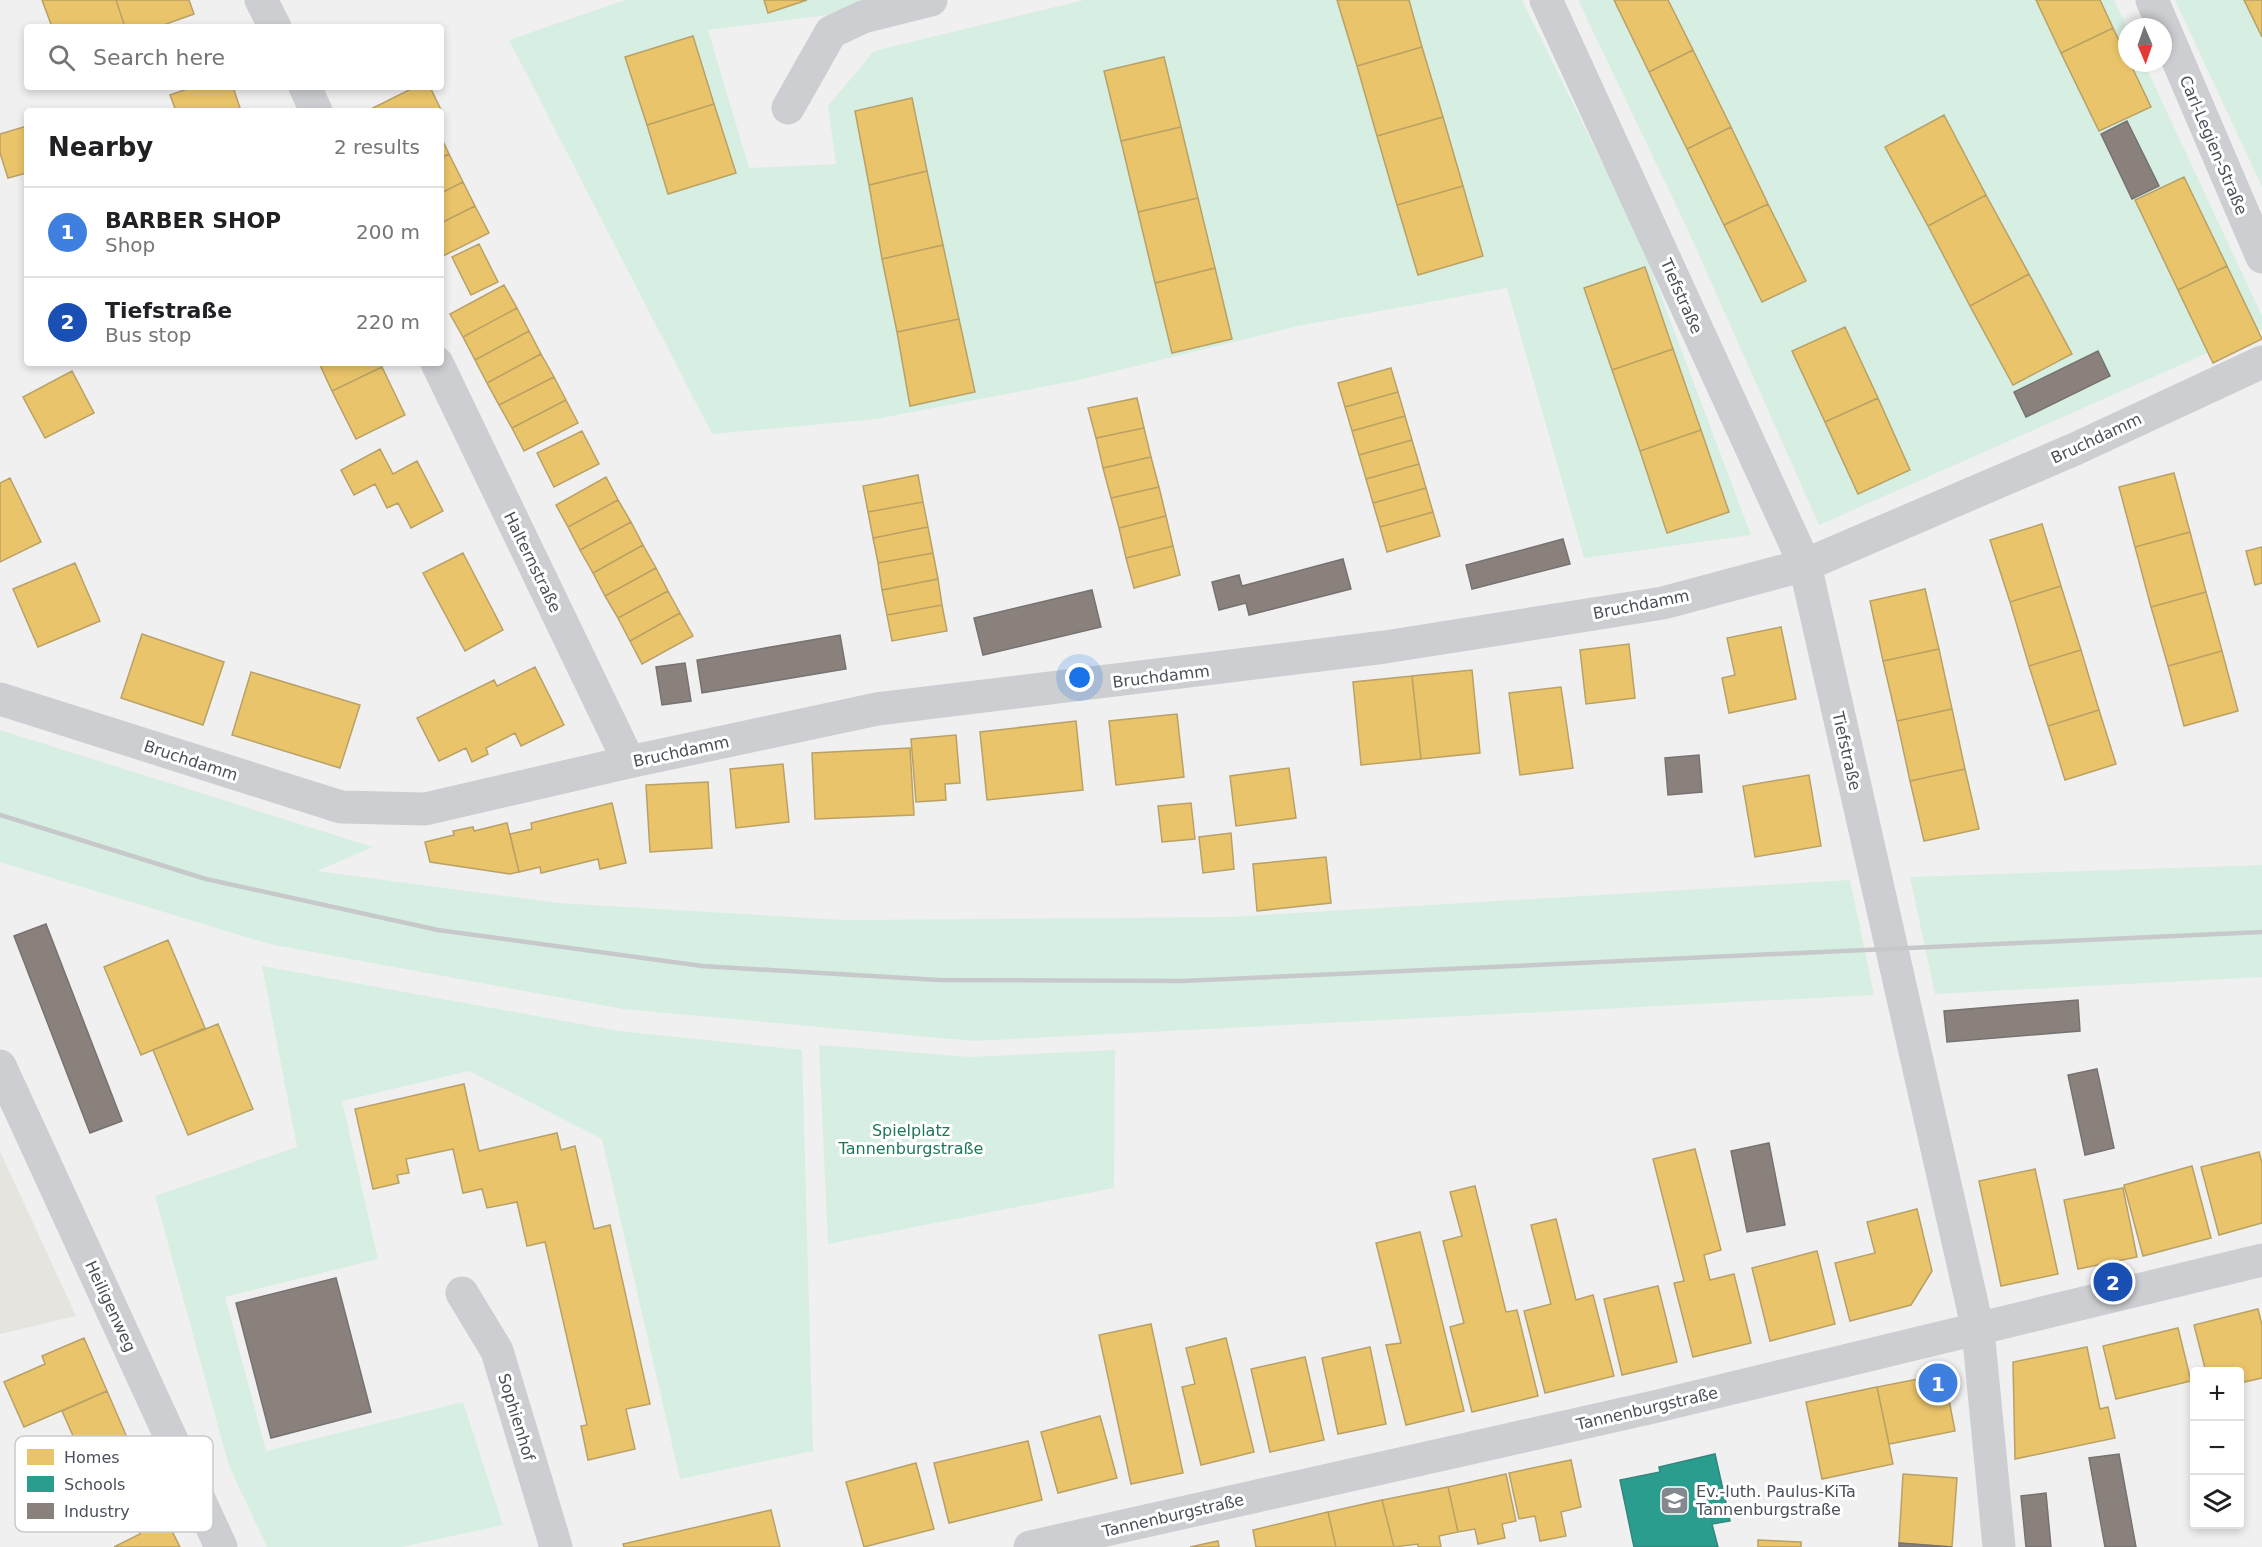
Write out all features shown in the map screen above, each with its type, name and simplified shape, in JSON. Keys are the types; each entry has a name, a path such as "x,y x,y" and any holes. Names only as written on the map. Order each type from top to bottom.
{"street":[{"path":"261,0 273,24"},
{"path":"788,108 831,32 863,17 931,0"},
{"name":"Tiefstraße","path":"1545,0 1805,565 1978,1330 1999,1547"},
{"name":"Carl-Legien-Straße","path":"2152,0 2262,256"},
{"path":"306,90 315,108"},
{"name":"Bruchdamm","path":"0,699 340,807 425,808 877,709 1385,647 1664,603 1805,565 2075,448 2262,362"},
{"name":"Halternstraße","path":"438,366 629,762"},
{"name":"Heiligenweg","path":"0,1066 170,1436"},
{"name":"Tannenburgstraße","path":"1030,1547 1658,1406 2262,1260"},
{"name":"Sophienhof","path":"462,1293 497,1351 556,1547"},
{"name":"Heiligenweg","path":"213,1530 221,1547"}],"shaded area":[{"path":"0,1151 76,1316 0,1334"}],"green space":[{"path":"625,0 875,0 828,15 708,30 749,168 836,164 828,106 874,51 1084,0 1522,0 1640,240 1751,535 1584,558 1507,288 1298,326 1079,380 876,419 712,434 509,40"},
{"path":"1578,0 2114,0 2123,18 2118,18 2118,72 2148,72 2262,316 2262,329 1819,525 1686,226"},
{"path":"2175,0 2262,0 2262,187"},
{"path":"0,730 373,847 317,871 558,903 844,920 1229,917 1850,880 1874,995 974,1041 623,1009 269,944 0,862"},
{"path":"2262,865 2262,977 1935,994 1910,877"},
{"path":"262,966 619,1031 802,1050 813,1451 680,1479 602,1139 469,1071 342,1101 378,1259 225,1297 266,1451 463,1402 503,1525 402,1547 267,1547 229,1466 155,1196 297,1147"},
{"name":"Spielplatz Tannenburgstraße","path":"819,1045 971,1057 1115,1050 1114,1188 828,1244"}],"building: Homes":[{"path":"42,0 116,0 124,24 51,24"},
{"path":"116,0 189,0 194,14 166,24 124,24"},
{"path":"764,0 807,0 768,13"},
{"path":"1337,0 1409,0 1422,47 1357,66"},
{"path":"1614,0 1668,0 1693,50 1649,72"},
{"path":"2036,0 2100,0 2113,28 2061,53"},
{"path":"2244,0 2262,0 2262,37"},
{"path":"2113,28 2118,38 2118,72 2134,72 2151,107 2099,131 2061,53"},
{"path":"693,36 714,104 647,125 625,57"},
{"path":"1422,47 1443,117 1377,136 1357,66"},
{"path":"1693,50 1731,127 1687,149 1649,72"},
{"path":"1164,57 1181,127 1121,141 1104,71"},
{"path":"184,90 234,90 240,108 175,108 170,95"},
{"path":"409,90 431,90 440,108 373,108"},
{"path":"912,98 927,171 869,185 855,111"},
{"path":"714,104 736,173 668,194 647,125"},
{"path":"1944,115 1986,195 1928,226 1885,147"},
{"path":"1443,117 1463,186 1397,205 1377,136"},
{"path":"24,127 24,174 8,178 0,153 0,134"},
{"path":"1181,127 1198,198 1138,212 1121,141"},
{"path":"1731,127 1768,204 1724,225 1687,149"},
{"path":"444,143 449,154 444,156"},
{"path":"449,154 463,182 444,192 444,156"},
{"path":"927,171 943,245 882,259 869,185"},
{"path":"2184,177 2227,266 2178,290 2135,200"},
{"path":"463,182 475,206 444,222 444,192"},
{"path":"1463,186 1483,256 1418,275 1397,205"},
{"path":"1986,195 2029,274 1970,306 1928,226"},
{"path":"1198,198 1215,268 1155,283 1138,212"},
{"path":"1768,204 1806,281 1762,302 1724,225"},
{"path":"475,206 489,233 444,256 444,222"},
{"path":"479,244 498,282 471,295 452,257"},
{"path":"943,245 959,319 897,332 882,259"},
{"path":"2227,266 2262,339 2213,363 2178,290"},
{"path":"1645,267 1673,349 1612,370 1584,288"},
{"path":"1215,268 1232,339 1172,353 1155,283"},
{"path":"2029,274 2072,354 2013,385 1970,306"},
{"path":"504,285 517,308 463,337 450,314"},
{"path":"517,308 529,331 475,360 463,337"},
{"path":"959,319 975,392 910,406 897,332"},
{"path":"1845,327 1878,398 1825,422 1792,351"},
{"path":"529,331 541,354 487,383 475,360"},
{"path":"1673,349 1701,430 1640,451 1612,370"},
{"path":"541,354 554,377 499,405 487,383"},
{"path":"320,366 382,367 332,391"},
{"path":"382,367 405,415 356,439 332,391"},
{"path":"1391,368 1398,392 1345,407 1338,383"},
{"path":"72,371 94,413 45,438 23,397"},
{"path":"554,377 566,400 512,428 499,405"},
{"path":"1398,392 1405,416 1352,431 1345,407"},
{"path":"1137,398 1144,428 1096,438 1088,408"},
{"path":"1878,398 1910,470 1858,494 1825,422"},
{"path":"566,400 578,423 524,451 512,428"},
{"path":"1405,416 1412,440 1359,455 1352,431"},
{"path":"1144,428 1151,457 1103,468 1096,438"},
{"path":"1701,430 1729,512 1667,533 1640,451"},
{"path":"582,431 599,464 554,487 537,453"},
{"path":"1412,440 1419,464 1366,479 1359,455"},
{"path":"380,449 393,474 417,461 443,511 411,528 398,503 387,508 375,484 354,495 341,470"},
{"path":"1151,457 1159,487 1111,498 1103,468"},
{"path":"1419,464 1426,488 1373,503 1366,479"},
{"path":"2174,473 2190,532 2135,547 2119,487"},
{"path":"918,475 923,502 868,512 863,486"},
{"path":"606,477 618,500 568,527 556,505"},
{"path":"10,478 41,542 0,562 0,483"},
{"path":"1159,487 1166,516 1119,528 1111,498"},
{"path":"1426,488 1433,512 1380,527 1373,503"},
{"path":"618,500 631,522 580,550 568,527"},
{"path":"923,502 928,527 873,538 868,512"},
{"path":"1433,512 1440,536 1387,552 1380,527"},
{"path":"1166,516 1173,546 1126,558 1119,528"},
{"path":"631,522 643,545 593,573 580,550"},
{"path":"2042,524 2061,586 2010,602 1990,540"},
{"path":"928,527 933,553 878,563 873,538"},
{"path":"2190,532 2206,592 2151,607 2135,547"},
{"path":"643,545 656,568 605,596 593,573"},
{"path":"1173,546 1180,575 1134,588 1126,558"},
{"path":"2262,547 2262,583 2255,585 2246,551"},
{"path":"463,553 503,630 465,651 423,573"},
{"path":"933,553 938,579 882,590 878,563"},
{"path":"75,563 100,621 38,647 13,589"},
{"path":"656,568 668,591 618,618 605,596"},
{"path":"938,579 942,605 887,615 882,590"},
{"path":"2061,586 2081,650 2029,666 2010,602"},
{"path":"1925,589 1939,649 1883,661 1870,601"},
{"path":"668,591 680,613 630,641 618,618"},
{"path":"2206,592 2222,651 2168,666 2151,607"},
{"path":"942,605 947,631 892,641 887,615"},
{"path":"680,613 693,636 642,664 630,641"},
{"path":"1781,627 1796,699 1729,713 1722,678 1735,675 1727,638"},
{"path":"142,634 224,662 203,725 121,698"},
{"path":"1629,644 1635,698 1586,704 1580,650"},
{"path":"1939,649 1952,709 1897,721 1883,661"},
{"path":"2081,650 2099,710 2048,726 2029,666"},
{"path":"2222,651 2238,711 2184,726 2168,666"},
{"path":"535,667 564,725 521,746 515,733 486,748 488,754 472,762 466,748 439,761 417,718 494,680 497,686"},
{"path":"1472,670 1480,753 1421,759 1412,676"},
{"path":"251,672 360,705 340,768 232,735"},
{"path":"1412,676 1421,759 1361,765 1353,682"},
{"path":"1561,687 1573,768 1520,775 1509,693"},
{"path":"1952,709 1965,769 1910,781 1897,721"},
{"path":"2099,710 2116,764 2065,780 2048,726"},
{"path":"1177,714 1184,777 1116,785 1109,721"},
{"path":"1076,721 1083,790 987,800 980,732"},
{"path":"956,735 960,783 945,784 946,800 916,802 911,739"},
{"path":"910,748 914,815 815,819 812,753"},
{"path":"783,764 789,822 736,828 730,769"},
{"path":"1289,768 1296,818 1236,826 1230,776"},
{"path":"1965,769 1979,829 1924,841 1910,781"},
{"path":"1809,775 1821,846 1755,857 1743,786"},
{"path":"708,782 712,848 650,852 646,785"},
{"path":"612,803 626,863 600,869 598,859 541,873 540,867 519,872 510,834 532,829 531,823"},
{"path":"1191,803 1195,839 1162,842 1158,806"},
{"path":"507,823 519,872 510,874 430,862 425,842 454,835 453,831 473,827 474,831"},
{"path":"1231,833 1234,869 1203,873 1199,837"},
{"path":"1326,857 1331,903 1257,911 1253,864"},
{"path":"168,940 205,1028 141,1055 104,967"},
{"path":"218,1024 253,1109 188,1135 153,1050"},
{"path":"464,1084 479,1151 557,1133 561,1150 575,1146 594,1229 610,1225 650,1404 626,1409 635,1449 588,1460 581,1426 587,1425 545,1242 527,1246 517,1202 487,1208 482,1189 463,1193 453,1149 406,1159 409,1173 397,1175 399,1183 373,1189 355,1109"},
{"path":"1695,1149 1721,1250 1704,1255 1710,1280 1734,1274 1751,1343 1693,1357 1674,1283 1684,1281 1653,1159"},
{"path":"2259,1152 2262,1163 2262,1223 2219,1235 2201,1167"},
{"path":"2192,1166 2211,1238 2143,1256 2124,1185"},
{"path":"2035,1169 2058,1274 2001,1286 1979,1181"},
{"path":"1475,1186 1506,1312 1517,1310 1538,1396 1472,1412 1450,1327 1464,1323 1443,1241 1462,1236 1450,1192"},
{"path":"2123,1188 2137,1257 2078,1269 2064,1200"},
{"path":"1917,1209 1932,1271 1911,1305 1850,1321 1835,1263 1875,1253 1867,1222"},
{"path":"1556,1219 1576,1300 1593,1295 1614,1376 1545,1393 1524,1311 1551,1304 1531,1225"},
{"path":"1420,1232 1464,1411 1406,1425 1386,1345 1401,1343 1376,1243"},
{"path":"1817,1251 1835,1324 1770,1341 1752,1268"},
{"path":"1658,1286 1677,1362 1622,1375 1604,1299"},
{"path":"2258,1309 2262,1325 2262,1378 2244,1382 2244,1367 2205,1367 2194,1325"},
{"path":"1151,1324 1183,1473 1131,1484 1099,1335"},
{"path":"2178,1328 2190,1381 2116,1399 2103,1346"},
{"path":"84,1338 107,1391 24,1427 4,1382 45,1364 42,1356"},
{"path":"1226,1338 1254,1452 1201,1465 1182,1387 1195,1384 1186,1348"},
{"path":"1370,1347 1386,1424 1338,1434 1322,1358"},
{"path":"2087,1347 2100,1409 2108,1407 2115,1438 2015,1459 2013,1362"},
{"path":"1305,1357 1324,1440 1270,1452 1251,1369"},
{"path":"1944,1374 1955,1431 1889,1444 1877,1387"},
{"path":"1877,1387 1893,1464 1822,1479 1806,1402"},
{"path":"107,1391 126,1435 73,1436 62,1411"},
{"path":"1100,1416 1117,1478 1058,1493 1041,1432"},
{"path":"1028,1441 1042,1500 949,1523 934,1463"},
{"path":"1571,1460 1581,1507 1561,1512 1566,1536 1540,1541 1535,1516 1519,1519 1509,1473"},
{"path":"916,1463 934,1529 864,1547 846,1482"},
{"path":"1506,1474 1516,1521 1502,1524 1505,1538 1478,1544 1475,1529 1458,1532 1448,1487"},
{"path":"1903,1474 1957,1478 1952,1547 1899,1543"},
{"path":"1448,1487 1458,1532 1439,1536 1441,1547 1418,1547 1418,1544 1394,1547 1382,1500"},
{"path":"1382,1500 1394,1547 1336,1547 1328,1512"},
{"path":"771,1510 780,1547 624,1547 623,1544"},
{"path":"1328,1512 1336,1547 1256,1547 1253,1530"},
{"path":"139,1532 172,1532 180,1547 114,1547 140,1534"},
{"path":"1758,1540 1801,1542 1801,1547 1758,1547"},
{"path":"1218,1541 1219,1547 1190,1547"}],"building: Schools":[{"name":"Ev.-luth. Paulus-KiTa Tannenburgstraße","path":"1715,1454 1730,1521 1712,1524 1718,1547 1634,1547 1620,1480 1660,1472 1659,1467"}],"building: Industry":[{"path":"2127,121 2159,186 2132,199 2101,134"},
{"path":"2098,351 2110,376 2026,417 2014,392"},
{"path":"1563,539 1570,564 1472,589 1466,565"},
{"path":"1343,559 1351,589 1249,615 1246,603 1219,610 1212,582 1239,575 1242,586"},
{"path":"1092,590 1101,627 983,655 974,618"},
{"path":"840,635 846,669 702,693 697,660"},
{"path":"685,663 691,701 662,705 656,667"},
{"path":"1699,755 1702,792 1668,795 1665,758"},
{"path":"46,924 122,1121 90,1133 14,936"},
{"path":"2078,1000 2080,1031 1947,1042 1944,1011"},
{"path":"2097,1069 2114,1148 2085,1155 2068,1075"},
{"path":"1769,1143 1785,1225 1747,1232 1731,1151"},
{"path":"336,1278 371,1412 271,1438 236,1303"},
{"path":"2119,1454 2136,1547 2105,1547 2089,1458"},
{"path":"2046,1493 2051,1547 2026,1547 2021,1496"},
{"path":"1899,1543 1952,1547 1899,1547"}],"railway":[{"path":"0,815 206,879 438,930 702,966 939,980 1182,981 2262,932"}],"place":[{"name":"Tiefstraße","path":"2113,1282"},
{"name":"BARBER SHOP","path":"1938,1383"},
{"name":"Ev.-luth. Paulus-KiTa Tannenburgstraße","path":"1675,1500"}]}
